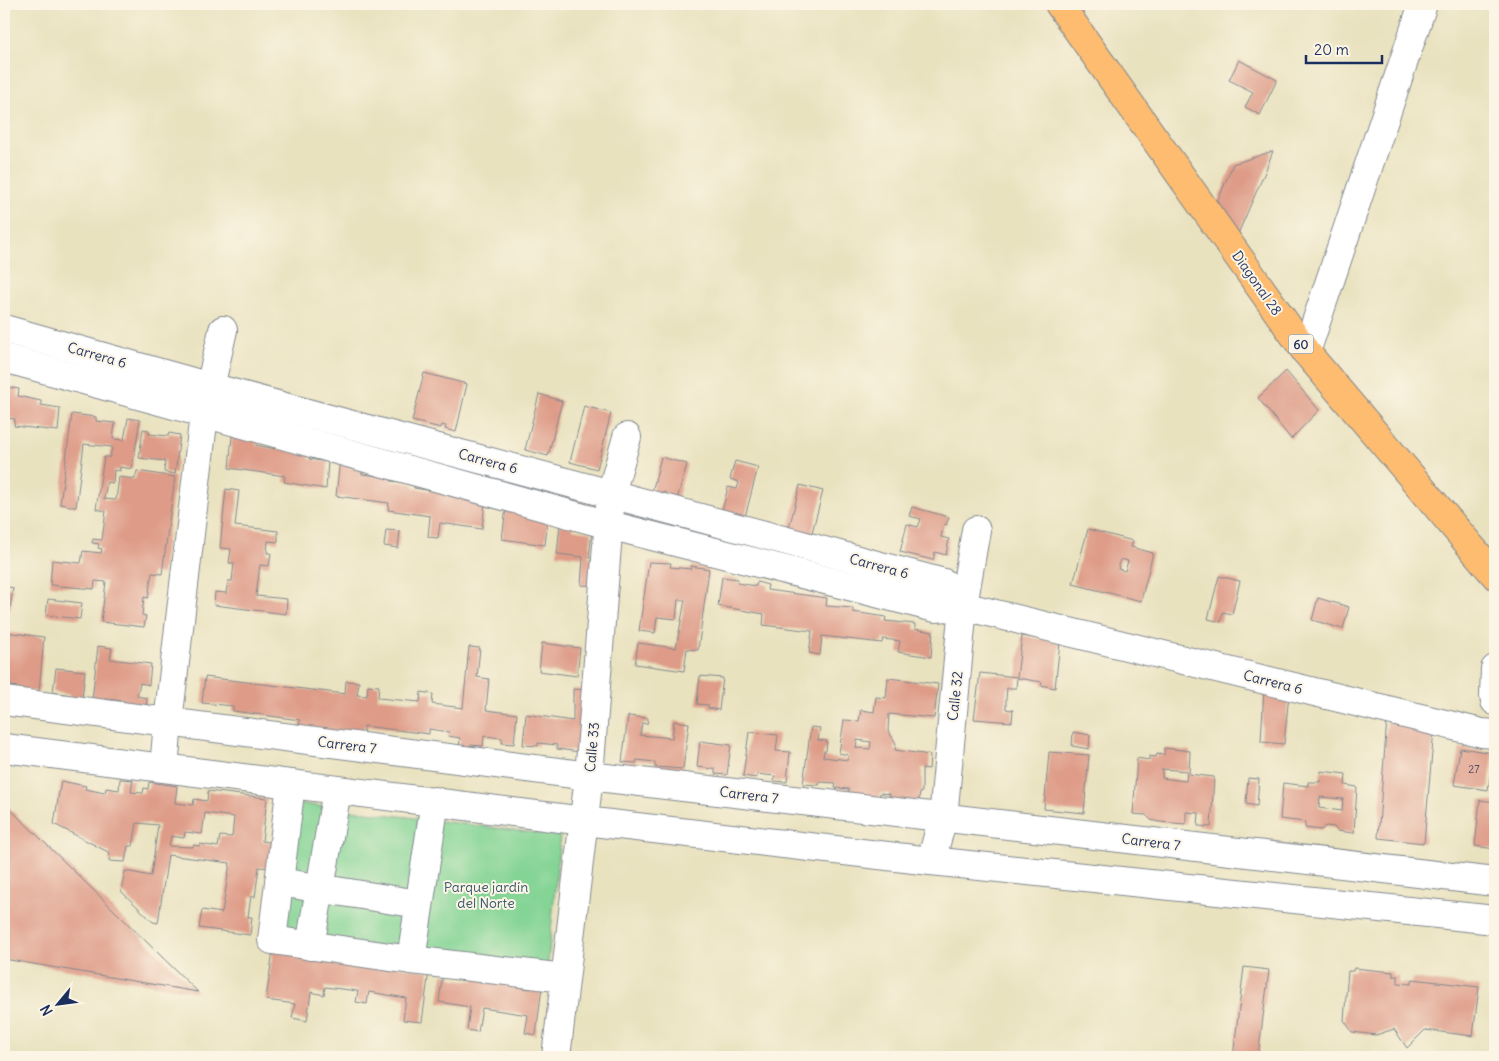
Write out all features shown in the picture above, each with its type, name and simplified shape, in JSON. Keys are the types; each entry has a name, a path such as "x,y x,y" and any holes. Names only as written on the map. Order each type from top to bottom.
{"main road":[{"name":"Diagonal 28","path":"1059,4 1306,352 1495,575"}],"street":[{"path":"1306,352 1423,4"},
{"name":"Carrera 6","path":"4,330 210,387 944,583 963,606"},
{"path":"164,768 204,414 223,330"},
{"name":"Carrera 6","path":"4,358 609,525 935,608 963,606 1482,733 1495,734"},
{"name":"Calle 33","path":"556,1057 589,776 611,494 626,437"},
{"name":"Calle 32","path":"931,861 943,818 963,606 976,530"},
{"path":"1495,669 1495,701"},
{"name":"Carrera 7","path":"4,701 589,776 1495,882"},
{"path":"4,748 584,821 931,861 1495,920"},
{"path":"291,784 272,940 411,960 566,978"},
{"path":"310,946 338,790"},
{"path":"411,960 435,801"},
{"path":"279,882 419,904"}],"green space":[{"name":"Parque jardín del Norte","path":"294,803 560,836 547,972 278,935"}],"building":[{"path":"1239,60 1277,80 1260,115 1245,107 1253,92 1229,80"},
{"path":"1273,151 1237,236 1216,205 1233,164"},
{"path":"1286,371 1319,410 1291,439 1258,398"},
{"path":"424,373 467,384 456,432 445,429 446,426 442,425 441,428 412,421"},
{"path":"8,387 19,389 18,396 41,401 41,405 60,408 58,431 14,426 15,419 4,418 4,391 7,392"},
{"path":"539,394 562,401 548,456 525,450"},
{"path":"584,406 611,413 597,469 570,462"},
{"path":"72,414 96,417 96,421 115,423 113,439 124,440 128,418 140,420 132,469 120,467 120,471 114,470 113,483 107,482 104,499 116,500 119,477 135,479 137,471 175,477 162,574 152,573 148,598 144,597 142,615 146,616 144,627 101,622 106,582 95,581 94,589 50,585 52,560 81,563 83,551 101,553 102,549 98,548 99,544 92,543 93,539 102,540 106,511 96,509 104,457 110,457 112,447 84,444 76,507 60,504"},
{"path":"143,429 149,430 149,434 168,436 169,433 180,435 175,474 164,472 165,461 139,458"},
{"path":"232,436 256,440 256,445 275,449 276,444 288,446 288,451 310,455 309,459 328,462 326,489 284,482 285,476 229,468"},
{"path":"661,457 687,464 676,503 664,500 666,493 661,492 659,498 651,496"},
{"path":"340,459 350,460 350,468 362,470 362,474 380,476 381,472 392,473 391,481 414,484 414,488 433,491 433,486 466,496 466,501 485,503 482,529 440,523 438,538 428,537 430,516 388,510 389,503 336,496"},
{"path":"735,461 758,467 744,521 721,515 728,487 737,489 739,482 730,479"},
{"path":"800,485 823,491 810,540 788,532"},
{"path":"226,489 239,491 235,526 278,531 278,542 268,541 267,553 271,553 269,566 260,565 256,596 287,599 286,614 214,605 215,592 226,593 228,581 232,581 234,563 229,563 231,549 220,548"},
{"path":"912,507 949,517 946,525 944,524 941,537 949,539 946,555 935,552 933,560 900,552 907,524 918,527 921,519 909,516"},
{"path":"506,508 518,510 517,514 548,519 545,545 502,539"},
{"path":"560,524 573,525 573,529 592,532 589,558 601,559 595,586 581,585 583,557 557,554"},
{"path":"1088,529 1133,541 1131,547 1153,553 1141,601 1073,584","holes":["1121,559 1128,561 1125,571 1118,569"]},
{"path":"386,530 400,531 398,548 384,546"},
{"path":"649,562 671,563 670,567 691,569 691,566 709,569 698,650 687,649 684,671 635,664 638,643 676,648 685,600 678,600 676,619 657,617 655,633 639,631"},
{"path":"1219,576 1240,581 1232,614 1223,612 1221,622 1208,619"},
{"path":"722,577 738,579 737,583 756,586 757,582 768,585 767,590 827,598 826,606 853,608 853,612 886,617 885,621 915,624 915,629 933,632 931,657 898,652 900,641 883,639 882,643 822,636 820,655 809,653 812,631 763,625 764,614 718,606"},
{"path":"4,586 13,588 10,610 4,610"},
{"path":"1318,598 1349,607 1343,629 1312,620"},
{"path":"48,599 82,603 80,619 46,615"},
{"path":"5,632 44,637 39,692 16,690 17,687 4,685"},
{"path":"1022,636 1060,642 1055,688 1041,685 1042,682 1017,678 1016,688 1007,688 1006,709 1013,710 1012,722 974,719 980,673 1017,677"},
{"path":"542,643 580,648 577,676 539,671"},
{"path":"98,646 112,648 110,659 151,664 149,685 140,683 137,696 147,698 146,707 123,704 124,701 105,699 105,702 92,700"},
{"path":"469,647 480,648 477,677 489,679 486,710 517,714 514,744 502,743 502,738 484,736 483,746 470,745 469,751 459,749 460,738 448,736 449,732 429,729 429,734 364,726 363,738 299,731 300,720 233,711 233,706 202,703 205,677 345,694 346,681 359,682 357,695 367,696 368,685 379,686 378,698 420,702 421,692 433,694 432,704 463,708"},
{"path":"56,668 85,671 82,700 70,698 71,695 53,692"},
{"path":"700,676 723,678 719,710 708,708 708,705 697,704"},
{"path":"888,678 938,684 934,718 889,714 888,731 896,743 895,750 930,755 929,769 922,768 922,792 920,792 918,806 888,803 890,794 880,793 879,797 847,804 849,789 835,788 836,783 803,784 811,727 820,728 818,740 827,741 823,757 848,760 848,755 839,753 844,720 859,721 861,710 874,712 876,697 886,698","holes":["857,740 871,742 870,749 856,748"]},
{"path":"573,689 587,690 580,752 557,749 557,745 538,743 538,746 523,745 526,714 573,721"},
{"path":"1264,689 1289,695 1284,744 1261,742"},
{"path":"628,716 648,718 647,724 642,723 640,735 672,738 674,721 689,723 683,769 655,767 655,762 637,760 636,763 622,762"},
{"path":"1387,719 1434,730 1424,843 1378,838"},
{"path":"749,732 778,735 776,751 790,752 787,782 774,781 775,776 757,774 756,778 743,776"},
{"path":"1073,732 1090,735 1089,749 1072,746"},
{"path":"700,741 731,745 727,775 715,774 715,769 697,767"},
{"path":"1164,748 1190,751 1189,774 1214,777 1211,827 1198,826 1199,813 1186,812 1186,824 1159,822 1151,820 1146,815 1133,814 1137,758 1149,760 1149,756 1164,755","holes":["1162,769 1187,771 1186,781 1162,778"]},
{"path":"1460,748 1494,753 1488,790 1454,785"},
{"path":"1049,752 1089,755 1084,813 1044,809"},
{"path":"1321,771 1346,774 1345,785 1357,787 1354,833 1337,831 1334,827 1326,826 1321,830 1305,828 1305,822 1280,819 1283,783 1308,786 1308,782 1320,782","holes":["1320,797 1343,799 1342,811 1319,808"]},
{"path":"1248,778 1259,779 1257,806 1246,804"},
{"path":"120,779 133,780 131,792 143,793 144,788 148,789 149,782 177,786 175,803 193,805 194,799 207,801 208,791 267,798 262,841 274,843 271,868 259,867 255,897 251,896 248,917 252,917 250,935 199,928 202,910 222,913 230,863 168,855 158,923 153,922 121,891 125,871 151,876 158,825 137,823 133,846 128,846 125,862 109,861 110,853 54,824 61,781 86,786 85,789 105,793 106,788 119,790","holes":["205,813 234,817 232,837 220,836 218,847 200,844 200,846 193,845 193,847 169,846 171,836 184,838 185,832 202,834"]},
{"path":"1480,800 1495,802 1495,849 1475,846"},
{"path":"4,803 198,992 4,959"},
{"path":"273,950 429,971 422,1022 403,1020 406,998 369,992 367,1004 356,1002 358,991 325,987 324,995 311,992 307,1021 292,1018 295,1004 266,1000"},
{"path":"1244,967 1269,970 1258,1057 1233,1057"},
{"path":"1354,968 1393,972 1393,976 1398,976 1398,983 1411,984 1413,979 1479,987 1473,1036 1425,1030 1407,1048 1394,1029 1376,1035 1352,1032 1344,1020 1348,971 1353,971"},
{"path":"443,973 455,979 474,981 475,977 512,982 511,986 531,989 532,985 542,987 536,1035 525,1033 528,1015 482,1008 478,1032 467,1030 470,1007 439,1002"}]}
